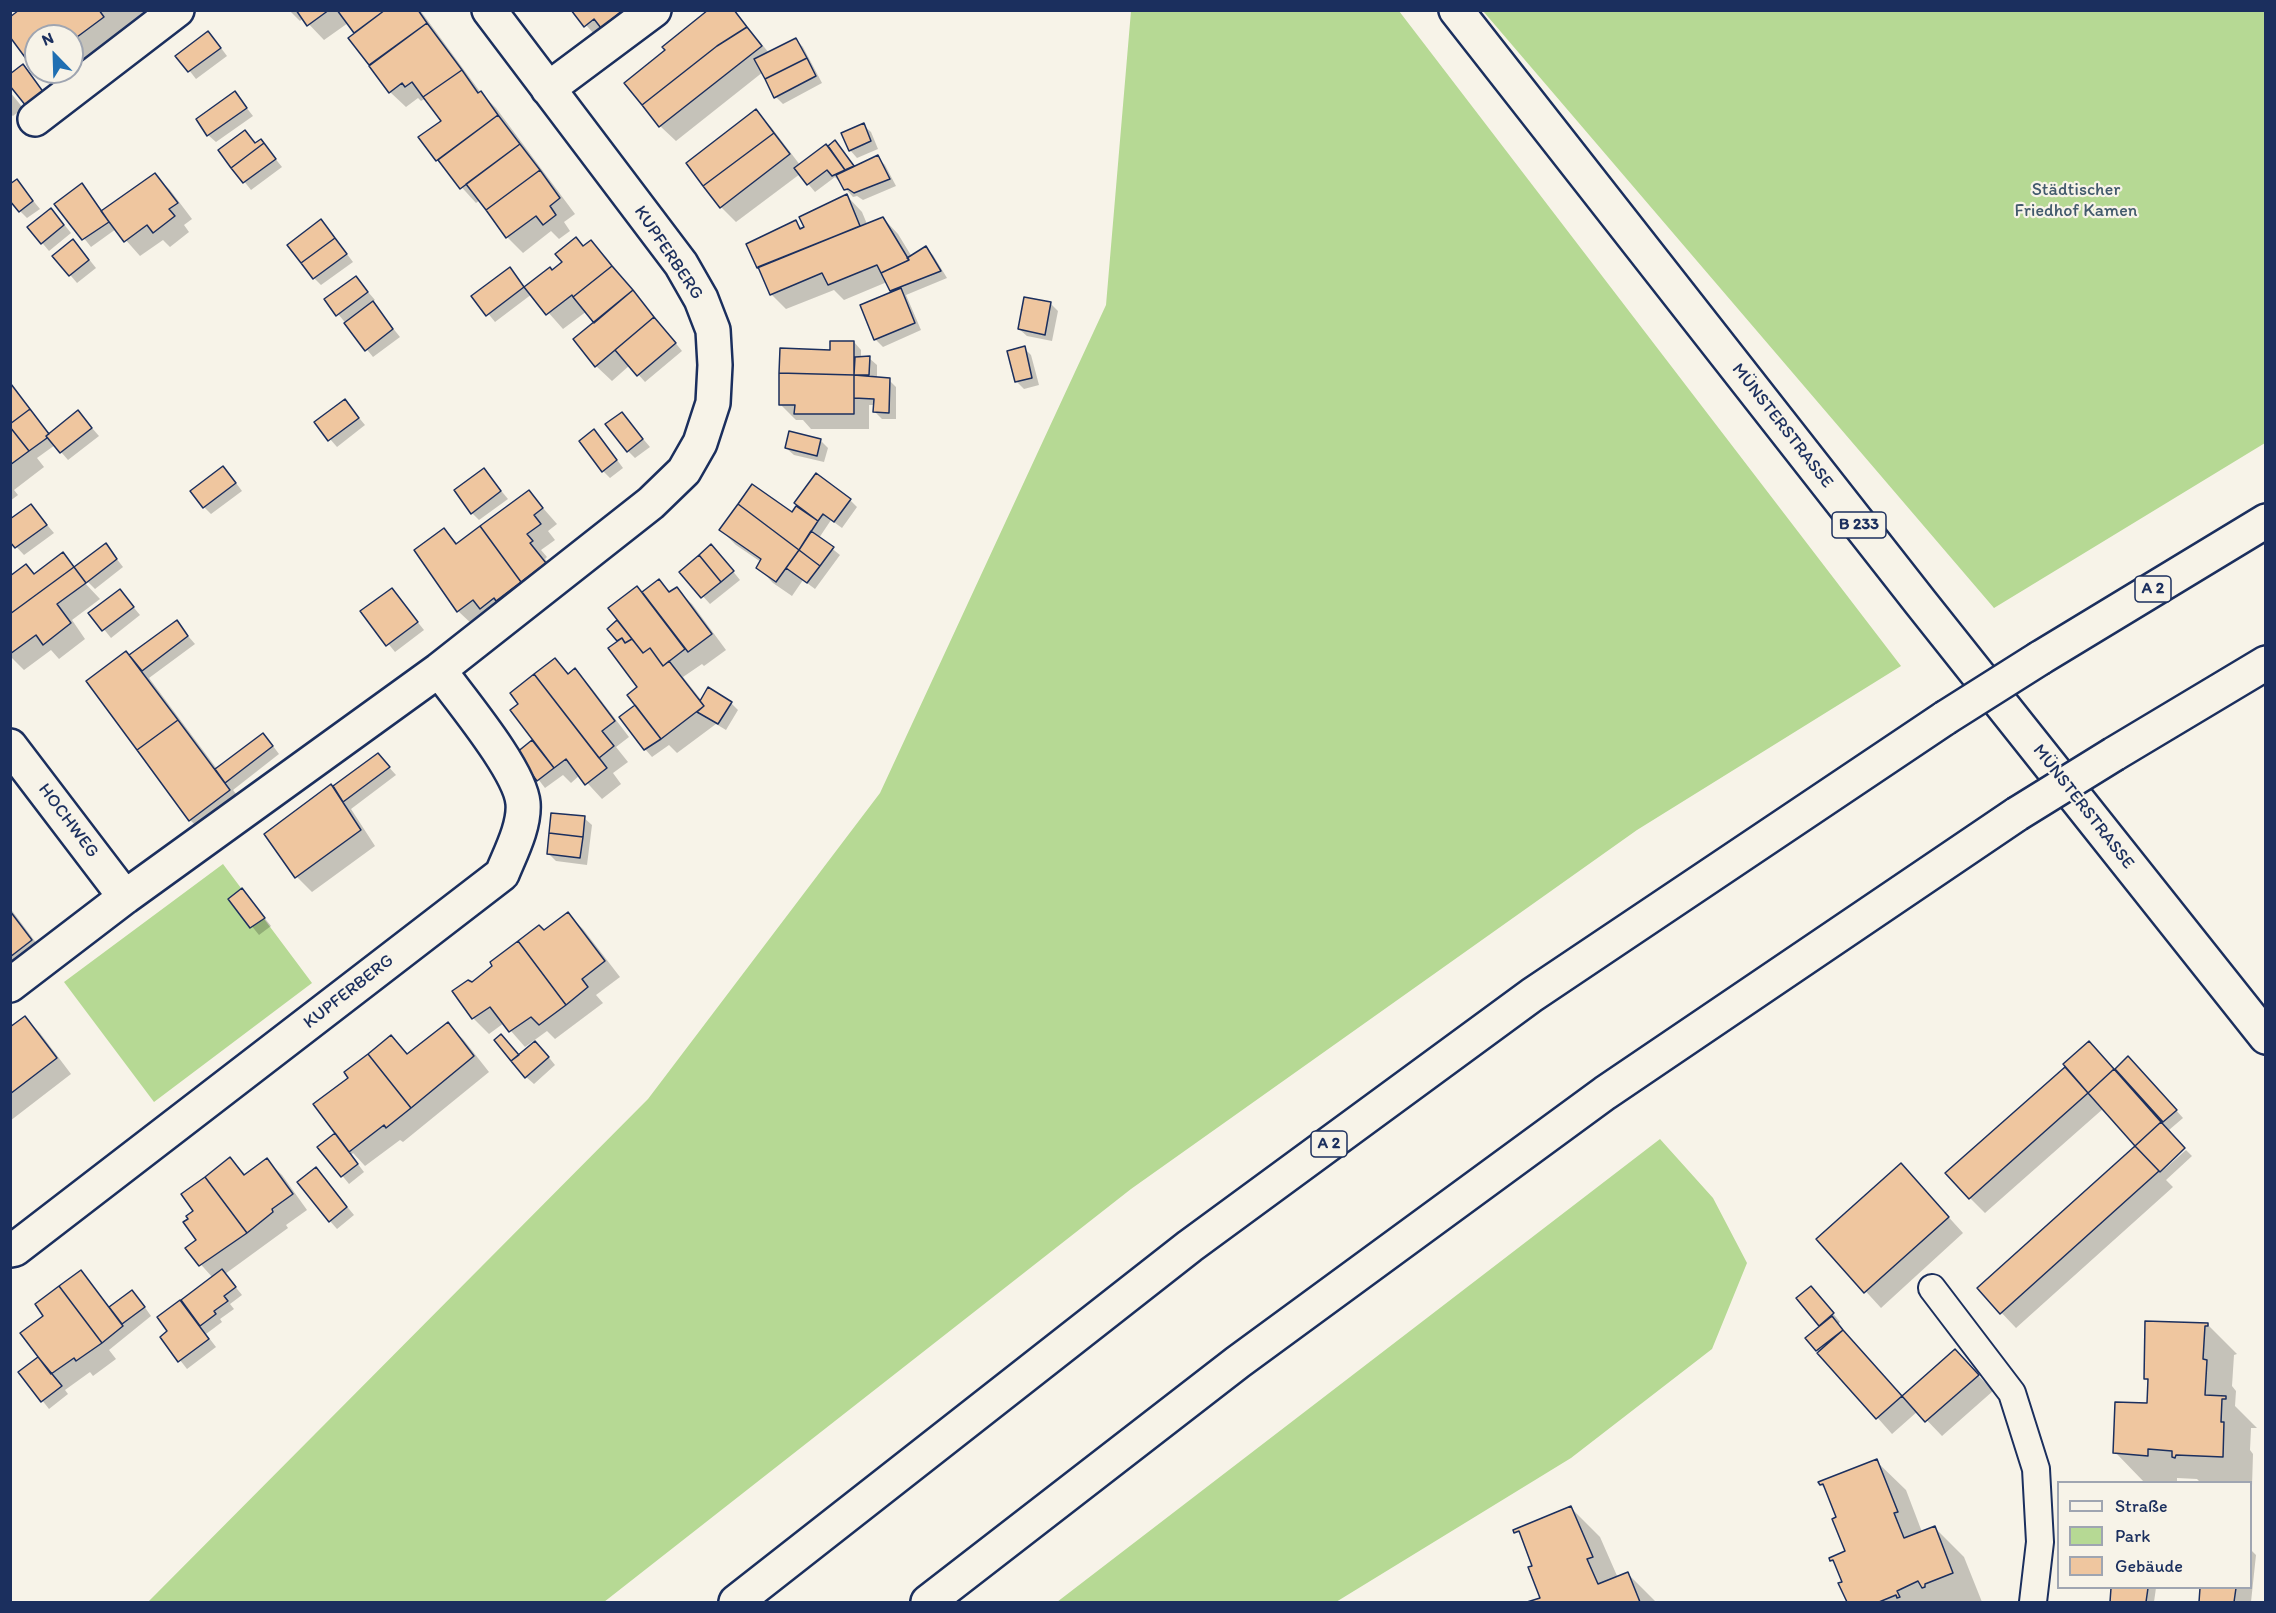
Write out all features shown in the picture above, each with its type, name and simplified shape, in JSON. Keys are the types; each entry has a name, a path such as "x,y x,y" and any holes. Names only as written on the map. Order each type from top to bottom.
{"main road":[{"path":"35,119 177,10"},
{"name":"KUPFERBERG","path":"10,985 124,897 439,670 651,503 684,471 700,443 712,403 715,365 712,330 701,299 681,264 489,10"},
{"path":"548,89 654,10"},
{"name":"MÜNSTERSTRASSE","path":"1456,10 1913,594 2265,1037"},
{"name":"A 2","path":"736,1602 1190,1246 1532,995 1945,718 2265,520"},
{"path":"928,1602 1238,1362 1605,1093 2017,814 2265,663"},
{"name":"KUPFERBERG","path":"10,1250 25,1242 502,874 519,834 523,803 512,771 439,670"},
{"name":"HOCHWEG","path":"10,746 124,897"}],"lane":[{"path":"1932,1288 2012,1393 2036,1469 2040,1542 2033,1602"}],"green space":[{"path":"1131,11 1399,11 1901,666 1637,830 1131,1189 604,1602 148,1602 648,1099 880,793 1106,305"},
{"name":"Städtischer Friedhof Kamen","path":"1483,11 2265,11 2265,443 1994,608"},
{"path":"223,864 312,983 154,1102 64,982"},
{"path":"1660,1139 1713,1198 1747,1263 1712,1349 1571,1458 1336,1602 1057,1602"}],"building":[{"path":"19,10 99,10 104,17 84,32 84,24 24,24 24,56 10,37 10,17"},
{"path":"296,10 329,10 307,26"},
{"path":"337,10 385,10 354,33"},
{"path":"385,10 418,10 427,23 369,65 348,38"},
{"path":"571,10 623,10 601,28 594,19 584,27"},
{"path":"708,10 734,10 747,27 717,46 642,105 624,83 665,50 662,47"},
{"path":"427,23 462,70 423,97 412,82 405,87 402,83 389,93 369,66"},
{"path":"747,27 762,46 659,127 642,105 717,46"},
{"path":"208,31 221,48 188,72 175,56"},
{"path":"796,38 807,58 765,79 754,59"},
{"path":"807,58 816,76 774,98 765,79"},
{"path":"23,64 24,84 37,84 44,93 26,106 10,86 10,74"},
{"path":"462,70 478,93 481,91 498,115 436,161 418,137 441,121 423,97"},
{"path":"235,91 247,108 207,136 196,119"},
{"path":"756,109 774,133 703,186 686,163"},
{"path":"498,115 520,144 460,189 438,160"},
{"path":"864,123 871,141 849,151 841,133"},
{"path":"245,130 255,143 261,139 264,143 231,168 218,150"},
{"path":"774,133 790,154 720,208 703,186"},
{"path":"835,140 854,166 845,170 828,146"},
{"path":"264,143 276,159 243,183 231,168"},
{"path":"520,144 540,170 486,210 466,184"},
{"path":"826,144 845,170 832,176 827,170 807,185 794,168"},
{"path":"878,155 890,179 854,193 848,189 844,190 836,175"},
{"path":"540,170 560,198 550,206 556,215 543,225 536,216 506,238 486,210"},
{"path":"155,173 178,203 169,209 175,216 153,233 147,225 124,242 101,211"},
{"path":"17,179 33,201 19,212 10,201 10,184"},
{"path":"82,183 109,222 82,240 54,204"},
{"path":"847,194 860,226 757,268 746,244 796,220 800,229 804,227 799,217"},
{"path":"51,208 64,225 41,244 27,227"},
{"path":"883,217 909,260 881,273 877,265 828,285 822,273 770,295 758,267"},
{"path":"321,219 335,238 301,263 287,245"},
{"path":"576,237 583,246 591,240 612,266 546,315 524,287 550,267 552,270 562,262 555,254"},
{"path":"335,238 347,254 313,279 301,263"},
{"path":"73,239 89,260 69,276 52,256"},
{"path":"926,246 941,271 890,291 881,273 909,260 907,258"},
{"path":"612,266 633,290 594,323 573,297"},
{"path":"510,267 524,287 486,316 471,296"},
{"path":"356,276 368,292 336,316 324,299"},
{"path":"901,288 915,323 874,340 860,305"},
{"path":"633,290 654,317 595,367 573,339"},
{"path":"1024,297 1051,302 1045,335 1018,329"},
{"path":"373,301 393,329 365,351 344,323"},
{"path":"654,317 676,343 637,376 615,350"},
{"path":"830,341 854,341 854,375 779,373 780,348 830,350"},
{"path":"1025,346 1032,378 1015,382 1007,351"},
{"path":"870,356 869,375 854,375 855,357"},
{"path":"779,373 854,375 854,414 794,414 795,405 779,405"},
{"path":"854,375 890,378 889,413 873,412 874,399 854,398"},
{"path":"10,385 30,409 10,424"},
{"path":"345,399 359,418 328,441 314,422"},
{"path":"30,409 49,434 29,451 10,424"},
{"path":"78,410 92,428 60,453 46,436"},
{"path":"622,412 643,439 627,452 605,424"},
{"path":"10,427 29,451 10,465"},
{"path":"594,429 617,460 602,472 579,441"},
{"path":"789,431 821,439 817,456 785,448"},
{"path":"223,466 236,483 203,508 190,491"},
{"path":"484,468 501,491 471,514 454,490"},
{"path":"816,473 851,499 834,522 823,514 818,521 794,503"},
{"path":"752,484 792,512 796,506 818,521 799,550 738,504"},
{"path":"529,490 543,508 534,515 541,524 527,534 533,541 530,543 546,563 521,582 480,526"},
{"path":"31,504 47,525 15,548 10,542 10,519"},
{"path":"738,504 799,550 776,582 756,568 761,559 719,530"},
{"path":"480,526 521,582 496,601 494,598 480,609 473,600 457,612 414,550 444,528 456,544"},
{"path":"811,531 834,547 820,566 799,550"},
{"path":"106,543 117,559 86,583 74,567"},
{"path":"711,544 734,571 721,582 699,555"},
{"path":"799,550 820,566 807,583 786,568"},
{"path":"63,552 74,567 10,614 10,576 26,564 34,574"},
{"path":"699,555 721,582 701,598 679,572"},
{"path":"74,567 86,583 57,604 71,623 43,645 36,635 10,654 10,614"},
{"path":"659,579 669,592 677,587 712,634 688,652 642,592"},
{"path":"637,586 685,649 663,666 650,648 643,653 608,608"},
{"path":"392,588 418,622 386,646 360,611"},
{"path":"120,589 134,607 102,631 88,613"},
{"path":"177,620 188,636 142,671 129,655"},
{"path":"617,620 632,639 625,643 622,638 617,641 607,629"},
{"path":"622,638 625,643 632,639 643,653 650,648 663,666 669,661 704,706 661,739 627,695 637,687 608,648"},
{"path":"126,651 178,720 137,750 86,681"},
{"path":"555,658 568,674 575,668 615,721 602,731 614,746 599,758 534,674"},
{"path":"534,674 607,768 585,785 566,759 554,768 510,710 518,704 510,693"},
{"path":"708,687 732,702 718,724 697,712 704,706 700,701"},
{"path":"635,705 661,739 644,750 619,717"},
{"path":"178,720 230,790 189,821 137,750"},
{"path":"263,733 273,746 225,783 215,769"},
{"path":"532,740 554,768 537,781 516,753"},
{"path":"378,753 390,767 343,802 333,786"},
{"path":"331,784 361,830 295,878 264,834"},
{"path":"551,813 585,816 583,837 549,833"},
{"path":"549,833 583,837 580,858 547,854"},
{"path":"242,888 265,918 250,928 228,899"},
{"path":"10,911 32,940 10,957"},
{"path":"568,912 605,961 582,979 588,987 566,1005 518,941 539,925 544,930"},
{"path":"518,941 566,1005 539,1025 531,1017 509,1032 490,1007 472,1019 452,991 468,980 472,982 492,966 490,962"},
{"path":"25,1016 57,1058 10,1094 10,1027"},
{"path":"448,1022 474,1056 411,1108 368,1054 391,1035 407,1054"},
{"path":"501,1034 519,1055 511,1061 494,1040"},
{"path":"535,1041 549,1057 525,1078 511,1061"},
{"path":"2089,1041 2114,1069 2088,1093 2063,1064"},
{"path":"368,1054 411,1108 386,1128 384,1125 349,1152 313,1104 348,1078 344,1072"},
{"path":"2128,1056 2177,1110 2163,1122 2115,1069"},
{"path":"2065,1067 2088,1093 1969,1199 1945,1173"},
{"path":"2114,1069 2161,1122 2135,1146 2088,1093"},
{"path":"2161,1122 2185,1148 2160,1172 2135,1146"},
{"path":"335,1133 358,1164 341,1177 317,1147"},
{"path":"2135,1146 2159,1171 2000,1314 1977,1288"},
{"path":"230,1157 244,1175 267,1158 293,1194 272,1209 273,1212 247,1233 205,1177"},
{"path":"1901,1163 1949,1217 1864,1293 1816,1239"},
{"path":"316,1167 347,1207 329,1222 297,1182"},
{"path":"205,1177 247,1233 199,1266 185,1248 196,1240 183,1222 188,1219 186,1216 193,1211 181,1194"},
{"path":"222,1269 236,1287 224,1296 228,1301 214,1311 216,1314 200,1326 181,1300"},
{"path":"81,1270 123,1326 102,1343 59,1286"},
{"path":"59,1286 102,1343 76,1361 74,1358 51,1374 20,1333 43,1316 35,1304"},
{"path":"1811,1286 1834,1313 1819,1326 1796,1298"},
{"path":"132,1290 145,1307 122,1324 109,1307"},
{"path":"180,1300 209,1339 178,1362 160,1337 167,1331 157,1317"},
{"path":"1832,1316 1843,1330 1816,1351 1805,1338"},
{"path":"2145,1321 2208,1323 2208,1326 2205,1326 2203,1359 2207,1360 2205,1395 2226,1396 2226,1399 2222,1399 2223,1457 2176,1455 2175,1458 2172,1457 2172,1451 2148,1449 2148,1456 2113,1453 2115,1402 2147,1403 2148,1379 2144,1379"},
{"path":"1843,1330 1902,1396 1876,1419 1817,1353"},
{"path":"1955,1349 1979,1375 1925,1422 1902,1396"},
{"path":"38,1357 62,1386 41,1402 18,1372"},
{"path":"1877,1459 1898,1512 1894,1513 1904,1538 1935,1526 1953,1573 1925,1584 1922,1588 1918,1581 1897,1591 1900,1597 1897,1598 1896,1595 1879,1602 1847,1602 1838,1583 1842,1582 1833,1560 1830,1561 1829,1558 1845,1551 1832,1519 1836,1517 1823,1484 1820,1485 1818,1482"},
{"path":"1571,1506 1593,1557 1587,1559 1598,1584 1628,1572 1640,1602 1527,1602 1540,1598 1528,1567 1532,1566 1519,1531 1514,1533 1513,1530"},
{"path":"2111,1589 2148,1589 2146,1602 2110,1602"},
{"path":"2200,1589 2236,1589 2234,1602 2199,1602"}]}
